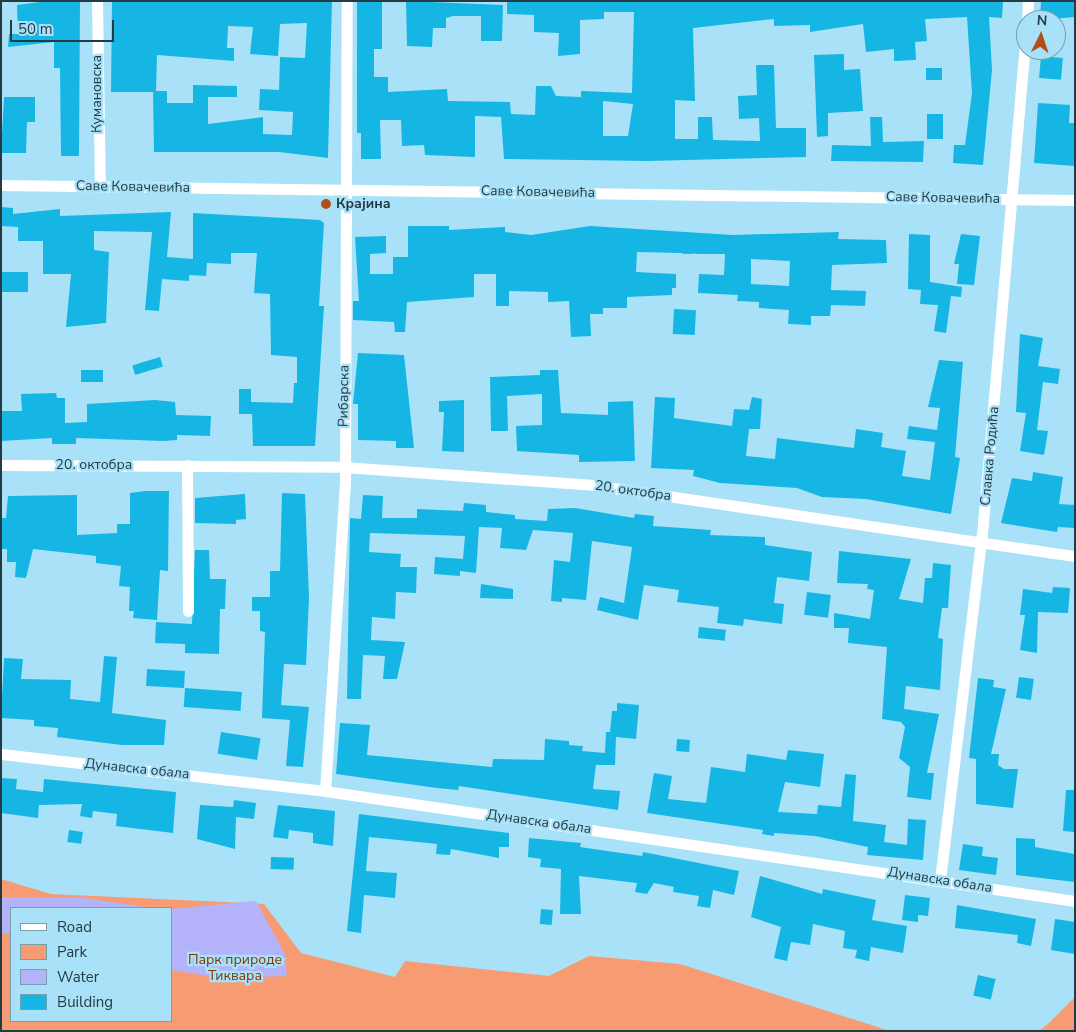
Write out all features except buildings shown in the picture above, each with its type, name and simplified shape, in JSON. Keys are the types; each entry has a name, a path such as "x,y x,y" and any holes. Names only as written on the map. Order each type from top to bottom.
{"street":[{"name":"Кумановска","path":"97,1 100,186"},
{"name":"Рибарска","path":"325,791 344,467 348,190 347,1"},
{"name":"Славка Родића","path":"940,880 980,542 1014,199 1024,60"},
{"name":"Саве Ковачевића","path":"1,185 1075,200"},
{"name":"20. октобра","path":"1,465 344,467 593,485 1075,556"},
{"path":"187,465 188,611"},
{"name":"Дунавска обала","path":"1,754 325,791 1075,900"}],"green space":[{"name":"Парк природе Тиквара","path":"1,879 51,894 264,904 301,953 395,977 405,961 549,976 589,956 680,964 890,1031 1,1031"},
{"path":"1075,997 1075,1031 1039,1031 1049,1023"}],"water":[{"path":"1,897 85,898 144,907 10,907 10,934 1,933"},
{"path":"256,901 285,954 287,976 220,978 172,970 172,909"}],"place":[{"name":"Крајина","path":"326,204"}]}
